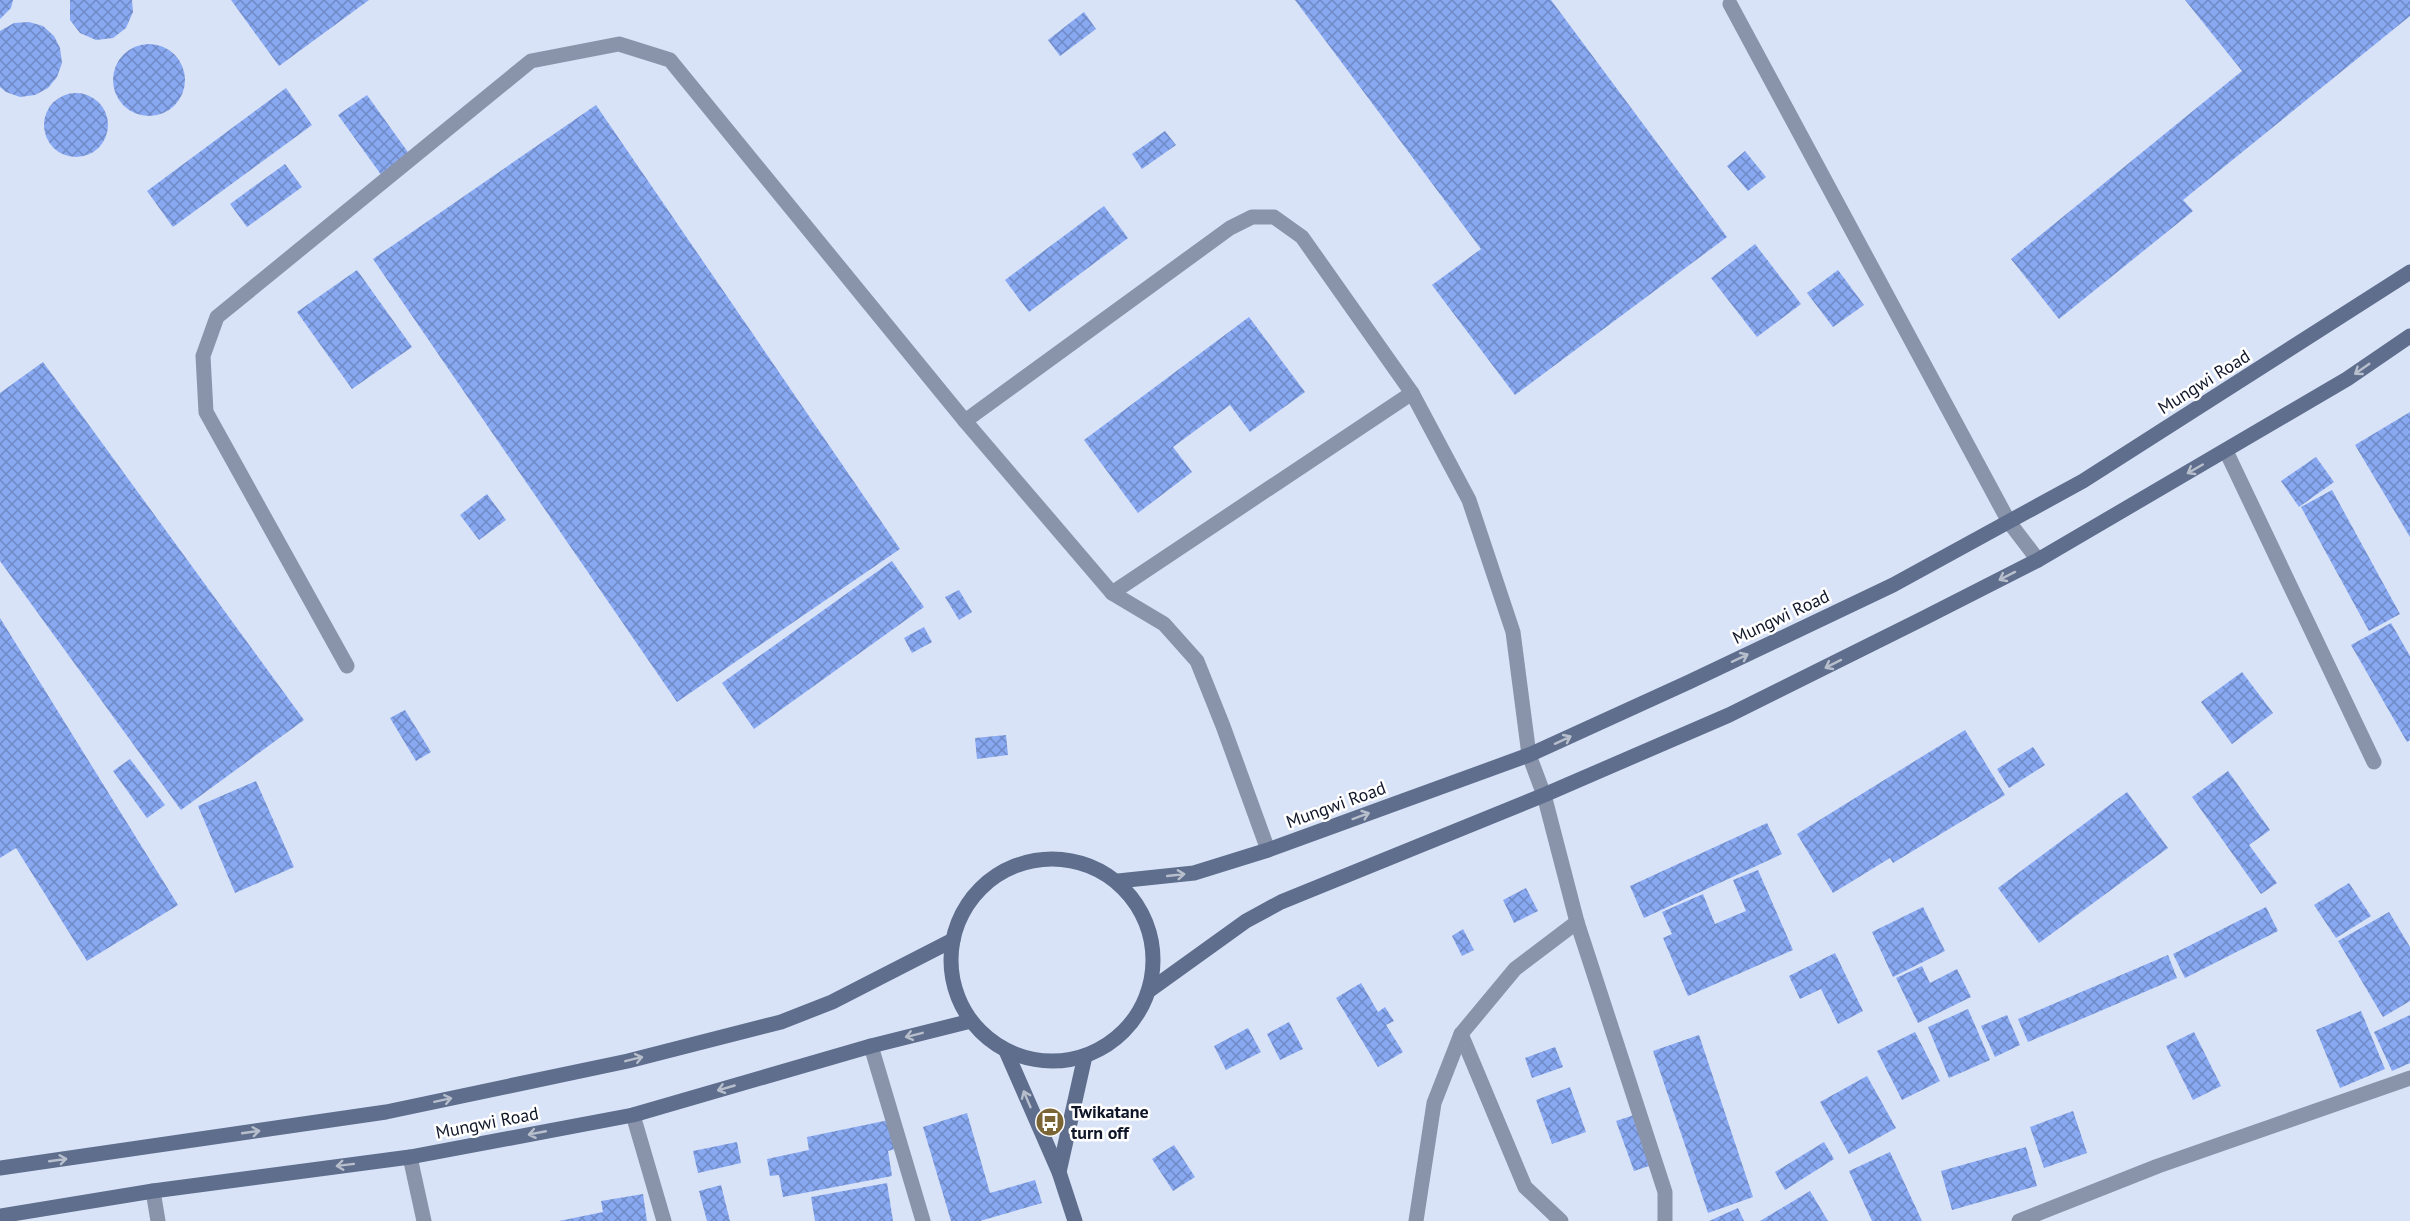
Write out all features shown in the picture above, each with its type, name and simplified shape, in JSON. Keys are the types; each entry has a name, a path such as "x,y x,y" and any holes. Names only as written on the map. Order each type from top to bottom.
{"main road":[{"name":"Mungwi Road","path":"1118,881 1194,873 1268,850 1530,755 1893,585 2083,481 2410,272"},
{"path":"1150,990 1246,921 1281,902 1544,795 1730,715 2038,560 2347,379 2410,336"},
{"path":"1053,858 1087,864 1118,881 1138,904 1150,931 1154,960 1150,990 1135,1019 1113,1041 1085,1056 1058,1062 1032,1059 1006,1051 986,1038 971,1021 957,996 951,968 953,940 965,907 988,881 1019,864 1053,858"},
{"name":"Mungwi Road","path":"0,1168 386,1112 628,1061 781,1022 832,1002 953,940"},
{"name":"Mungwi Road","path":"0,1216 153,1191 411,1157 633,1115 871,1046 971,1021"},
{"path":"1006,1051 1059,1172 1076,1221"},
{"path":"1059,1172 1085,1056"}],"street":[{"path":"1730,4 2009,522 2038,560"},
{"path":"347,666 206,412 203,356 217,317 531,61 619,44 670,60 965,421 1112,593 1164,624 1197,661 1268,850"},
{"path":"965,421 1230,228 1252,217 1274,217 1302,237 1412,393 1468,500 1513,632 1530,755 1544,795 1577,922 1665,1192 1665,1221"},
{"path":"1112,593 1412,393"},
{"path":"2226,451 2374,762"},
{"path":"1416,1221 1434,1103 1461,1034 1515,969 1577,922"},
{"path":"1461,1034 1524,1187 1561,1221"},
{"path":"871,1046 923,1221"},
{"path":"2019,1221 2158,1166 2410,1078"},
{"path":"633,1115 664,1221"},
{"path":"411,1157 424,1221"},
{"path":"153,1191 158,1221"}],"building":[{"path":"0,0 13,0 11,8 0,19"},
{"path":"70,0 132,0 133,12 126,28 113,38 96,40 80,33 70,20"},
{"path":"231,0 369,0 279,66"},
{"path":"1295,0 1551,0 1727,237 1515,395 1432,285 1481,249"},
{"path":"2185,0 2410,0 2410,16 2183,200 2193,211 2059,319 2011,259 2242,71"},
{"path":"1084,12 1096,29 1060,56 1048,40"},
{"path":"29,22 43,26 54,36 60,48 62,63 57,77 48,88 35,95 20,97 0,87 0,31 14,23"},
{"path":"149,44 163,47 175,54 182,66 185,80 182,94 175,106 163,113 149,116 135,113 123,106 116,94 113,80 116,66 123,54 135,47"},
{"path":"286,88 312,125 173,227 147,191"},
{"path":"70,93 82,93 99,102 106,113 108,125 106,137 99,148 82,157 70,157 58,152 49,143 44,131 44,119 49,107 58,98"},
{"path":"367,95 410,155 382,176 338,115"},
{"path":"596,105 900,549 677,702 373,259"},
{"path":"1165,131 1176,145 1142,169 1132,154"},
{"path":"1745,151 1766,177 1748,191 1727,166"},
{"path":"285,164 302,187 247,227 230,204"},
{"path":"1104,206 1128,238 1029,312 1005,280"},
{"path":"1755,244 1801,304 1757,337 1711,278"},
{"path":"357,270 412,347 352,389 297,312"},
{"path":"1838,270 1864,305 1833,327 1807,293"},
{"path":"1249,317 1305,392 1250,432 1230,405 1173,447 1192,472 1138,513 1084,440"},
{"path":"43,362 304,720 181,810 0,561 0,393"},
{"path":"2410,412 2410,537 2355,445"},
{"path":"2316,457 2334,482 2299,507 2281,481"},
{"path":"2332,490 2400,614 2369,631 2301,507"},
{"path":"487,494 506,520 479,540 460,515"},
{"path":"892,561 924,607 754,729 722,683"},
{"path":"959,590 972,612 959,620 945,597"},
{"path":"0,618 178,905 87,961 16,848 0,858"},
{"path":"2391,623 2410,656 2410,740 2407,742 2351,645"},
{"path":"924,627 932,642 912,653 904,638"},
{"path":"2242,672 2273,713 2232,744 2201,702"},
{"path":"405,710 431,752 416,761 390,718"},
{"path":"1965,730 2005,795 1893,863 1890,858 1833,893 1797,834"},
{"path":"1006,735 1008,755 977,759 975,738"},
{"path":"2033,747 2045,765 2009,788 1997,769"},
{"path":"130,759 165,805 147,818 113,771"},
{"path":"2228,771 2270,830 2249,845 2277,883 2261,894 2192,797"},
{"path":"256,781 294,867 235,893 198,806"},
{"path":"2127,792 2168,848 2039,943 1998,888"},
{"path":"1767,823 1782,854 1644,918 1630,886"},
{"path":"1758,870 1793,950 1688,996 1663,938 1672,934 1662,912 1703,894 1715,924 1746,911 1733,880"},
{"path":"2349,883 2371,916 2336,938 2314,905"},
{"path":"1526,888 1538,911 1514,923 1503,900"},
{"path":"1923,907 1945,951 1893,977 1872,932"},
{"path":"2266,907 2278,931 2185,978 2173,954"},
{"path":"2389,912 2410,947 2410,1001 2383,1017 2338,941"},
{"path":"1463,929 1474,950 1462,956 1452,936"},
{"path":"1835,953 1863,1011 1838,1024 1821,989 1800,999 1789,976"},
{"path":"2168,955 2177,978 2028,1042 2018,1019"},
{"path":"1922,966 1930,983 1957,969 1971,997 1918,1023 1896,978"},
{"path":"1361,983 1378,1012 1385,1007 1394,1021 1386,1025 1403,1052 1378,1067 1336,998"},
{"path":"1968,1009 1990,1060 1949,1078 1928,1027"},
{"path":"2361,1011 2385,1069 2340,1088 2316,1030"},
{"path":"2007,1015 2020,1045 1995,1057 1981,1026"},
{"path":"2410,1015 2410,1063 2392,1071 2374,1032"},
{"path":"1289,1022 1303,1049 1280,1060 1267,1034"},
{"path":"1248,1028 1261,1052 1226,1070 1214,1046"},
{"path":"1915,1032 1940,1081 1902,1100 1877,1051"},
{"path":"2194,1032 2221,1086 2193,1100 2166,1046"},
{"path":"1699,1035 1753,1197 1708,1213 1653,1051"},
{"path":"1555,1047 1563,1067 1532,1078 1525,1058"},
{"path":"1867,1076 1896,1128 1849,1154 1820,1102"},
{"path":"1570,1087 1586,1132 1552,1144 1536,1100"},
{"path":"2073,1111 2087,1153 2044,1168 2030,1127"},
{"path":"967,1113 990,1193 1035,1180 1042,1203 980,1221 951,1221 923,1127"},
{"path":"1640,1113 1658,1163 1634,1171 1616,1121"},
{"path":"889,1120 895,1149 888,1151 892,1176 783,1197 779,1175 770,1176 767,1159 809,1150 807,1137"},
{"path":"737,1142 741,1163 698,1173 693,1151"},
{"path":"1824,1142 1834,1159 1785,1190 1775,1172"},
{"path":"1174,1145 1195,1177 1173,1191 1152,1159"},
{"path":"2026,1147 2037,1186 1952,1210 1941,1171"},
{"path":"1890,1152 1922,1221 1872,1221 1849,1171"},
{"path":"887,1183 893,1221 815,1221 811,1197"},
{"path":"721,1185 730,1221 707,1221 699,1191"},
{"path":"1810,1191 1828,1221 1760,1221"},
{"path":"643,1194 647,1221 559,1221 603,1212 601,1201"},
{"path":"1738,1208 1744,1221 1709,1221"}],"place":[{"name":"Twikatane turn off","path":"1050,1122"}]}
